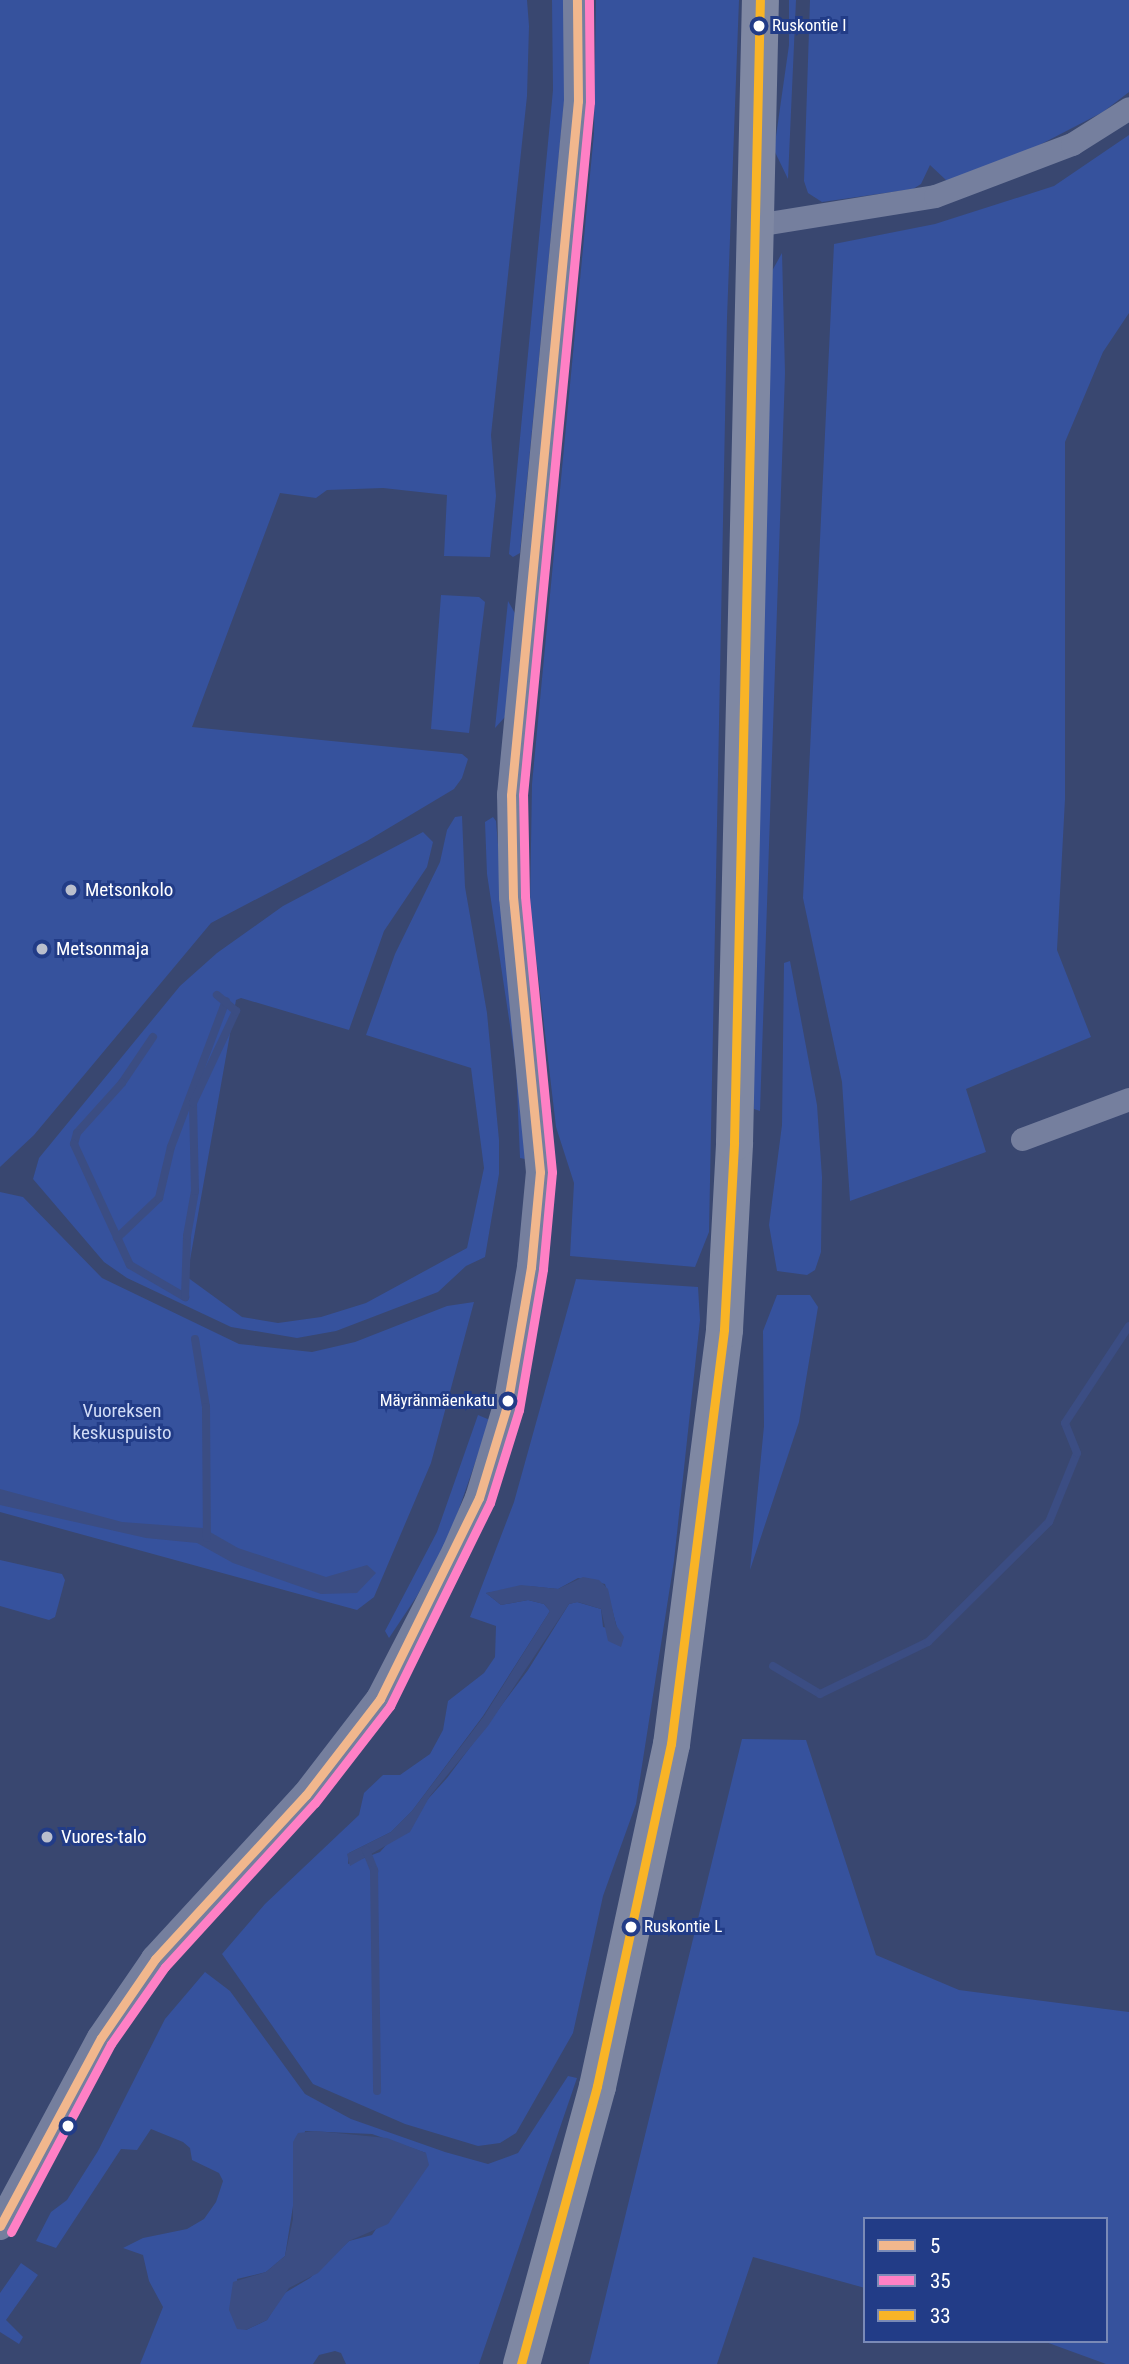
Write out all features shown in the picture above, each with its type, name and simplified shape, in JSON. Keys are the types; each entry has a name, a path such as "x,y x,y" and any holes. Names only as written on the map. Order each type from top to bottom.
{"main road":[{"path":"521,2364 597,2086 671,1744 724,1329 731,1226 760,0"}],"street":[{"path":"0,2226 101,2038 140,1979 185,1922 306,1795 380,1699 457,1551 479,1498 507,1406 531,1267 540,1172 513,897 511,795 578,102 577,0"},
{"path":"756,225 935,197 1072,144 1129,108"},
{"path":"1022,1139 1129,1099"}],"green space":[{"path":"0,0 527,0 529,26 527,96 491,435 496,496 490,557 444,556 447,495 383,488 327,490 316,498 280,493 192,727 462,754 468,759 462,778 454,789 367,841 211,923 34,1135 0,1167"},
{"path":"552,0 564,0 566,82 520,553 513,557 509,554 553,90"},
{"path":"596,0 739,0 727,318 709,1232 695,1267 570,1256 574,1183 556,1127 530,906 532,784 594,133"},
{"path":"789,0 796,0 788,179 774,150 789,45"},
{"path":"810,0 1129,0 1129,92 1103,112 1022,154 947,181 930,165 921,184 913,189 822,202 808,193 804,181"},
{"path":"1129,135 1129,313 1103,352 1065,442 1065,799 1057,950 1091,1037 966,1089 986,1152 850,1201 842,1082 803,898 834,244 935,224 1054,186"},
{"path":"782,253 785,373 760,1111 754,1109 752,1089 772,271"},
{"path":"441,595 479,597 485,602 469,733 431,729"},
{"path":"508,601 516,615 505,717 495,728"},
{"path":"462,816 465,887 487,1013 499,1140 499,1174 485,1257 466,1266 438,1292 336,1331 297,1338 231,1327 127,1278 104,1262 33,1179 39,1158 180,986 217,953 283,906 423,832 433,842 427,867 384,931 349,1030 241,998 236,1000 187,1277 242,1317 278,1323 321,1317 366,1303 467,1248 484,1168 471,1068 366,1035 395,954 440,862 447,830 455,817"},
{"path":"493,817 496,821 525,1159 520,1158 516,1065 487,874 485,822"},
{"path":"790,961 817,1105 822,1177 821,1252 815,1270 807,1275 777,1271 769,1225 782,1125 784,963"},
{"name":"Vuoreksen keskuspuisto","path":"0,1192 23,1197 102,1278 239,1344 312,1352 355,1342 447,1306 474,1302 431,1463 374,1597 357,1610 0,1512"},
{"path":"576,1279 698,1287 700,1320 674,1561 636,1804 603,1896 573,2033 516,2133 500,2143 478,2146 405,2124 313,2084 222,1954 265,1904 359,1815 364,1793 383,1775 400,1775 430,1754 443,1730 448,1701 484,1673 495,1657 496,1626 470,1617 514,1502","holes":["578,1578 605,1584 618,1631 603,1627 601,1609 577,1602 569,1604 528,1670 447,1778 380,1852 348,1864 349,1853 391,1832 412,1811 483,1716 550,1611 544,1604 528,1600 501,1605 486,1593 528,1586 558,1589"]},
{"path":"777,1295 810,1295 818,1307 799,1422 750,1570 764,1426 763,1331"},
{"path":"478,1415 490,1420 451,1532 417,1596 389,1638 385,1631 437,1532"},
{"path":"0,1560 62,1574 65,1580 55,1617 49,1620 0,1606"},
{"path":"742,1739 806,1740 876,1955 959,1990 1129,2012 1129,2364 1106,2364 1048,2343 1108,2343 1108,2217 863,2217 863,2287 753,2257 717,2364 589,2364"},
{"path":"205,1972 230,1991 305,2094 351,2119 488,2164 518,2153 568,2076 577,2078 479,2364 346,2364 341,2353 335,2351 319,2355 313,2364 140,2364 163,2307 149,2281 143,2255 123,2248 143,2238 187,2229 204,2219 216,2202 223,2181 219,2173 192,2160 190,2148 183,2142 151,2129 137,2150 121,2149 56,2248 36,2241 51,2212 67,2200 98,2151 165,2019","holes":["305,2131 372,2134 426,2153 372,2235 349,2241 310,2278 283,2294 267,2320 246,2330 237,2279 266,2272 285,2256"]},
{"path":"21,2263 38,2275 6,2320 23,2337 19,2344 0,2332 0,2293"}],"shaded area":[{"path":"0,1489 122,1522 203,1528 238,1548 326,1577 367,1565 376,1573 357,1593 321,1594 233,1563 197,1543 146,1538 0,1505"},
{"path":"583,1577 599,1580 608,1589 616,1625 624,1637 621,1647 608,1641 601,1609 578,1602 569,1604 488,1726 430,1796 410,1832 350,1866 347,1854 391,1832 412,1811 484,1716 550,1611 544,1604 528,1600 501,1605 486,1593 521,1585 558,1589"},
{"path":"316,2131 387,2138 426,2153 429,2165 388,2224 349,2241 318,2273 289,2288 267,2320 246,2330 237,2329 229,2310 233,2282 266,2272 285,2256 293,2219 293,2142 298,2133"}],"waterway":[{"path":"185,1297 187,1236 195,1191 193,1103 236,1011 217,995"},
{"path":"117,1238 159,1198 171,1147 226,1001"},
{"path":"153,1037 122,1083 77,1133 74,1144 130,1265 185,1297"},
{"path":"773,1666 820,1694 928,1642 1049,1522 1077,1453 1065,1423 1129,1326"},
{"path":"195,1339 206,1407 207,1538"},
{"path":"366,1850 374,1870 377,2091"}],"transit line":[{"name":"5","path":"0,2226 101,2038 155,1959 306,1795 380,1699 479,1498 507,1406 531,1267 540,1172 513,897 511,795 578,101 577,0"},
{"name":"35","path":"11,2232 111,2044 165,1967 315,1803 390,1706 490,1503 519,1410 543,1269 552,1172 525,896 523,795 590,102 589,0"},
{"name":"33","path":"521,2364 597,2086 671,1744 724,1329 734,1142 760,0"}],"place":[{"name":"Ruskontie I","path":"759,26"},
{"name":"Metsonkolo","path":"71,890"},
{"name":"Metsonmaja","path":"42,949"},
{"name":"Mäyränmäenkatu","path":"508,1401"},
{"name":"Vuores-talo","path":"47,1837"},
{"name":"Ruskontie L","path":"631,1927"}]}
